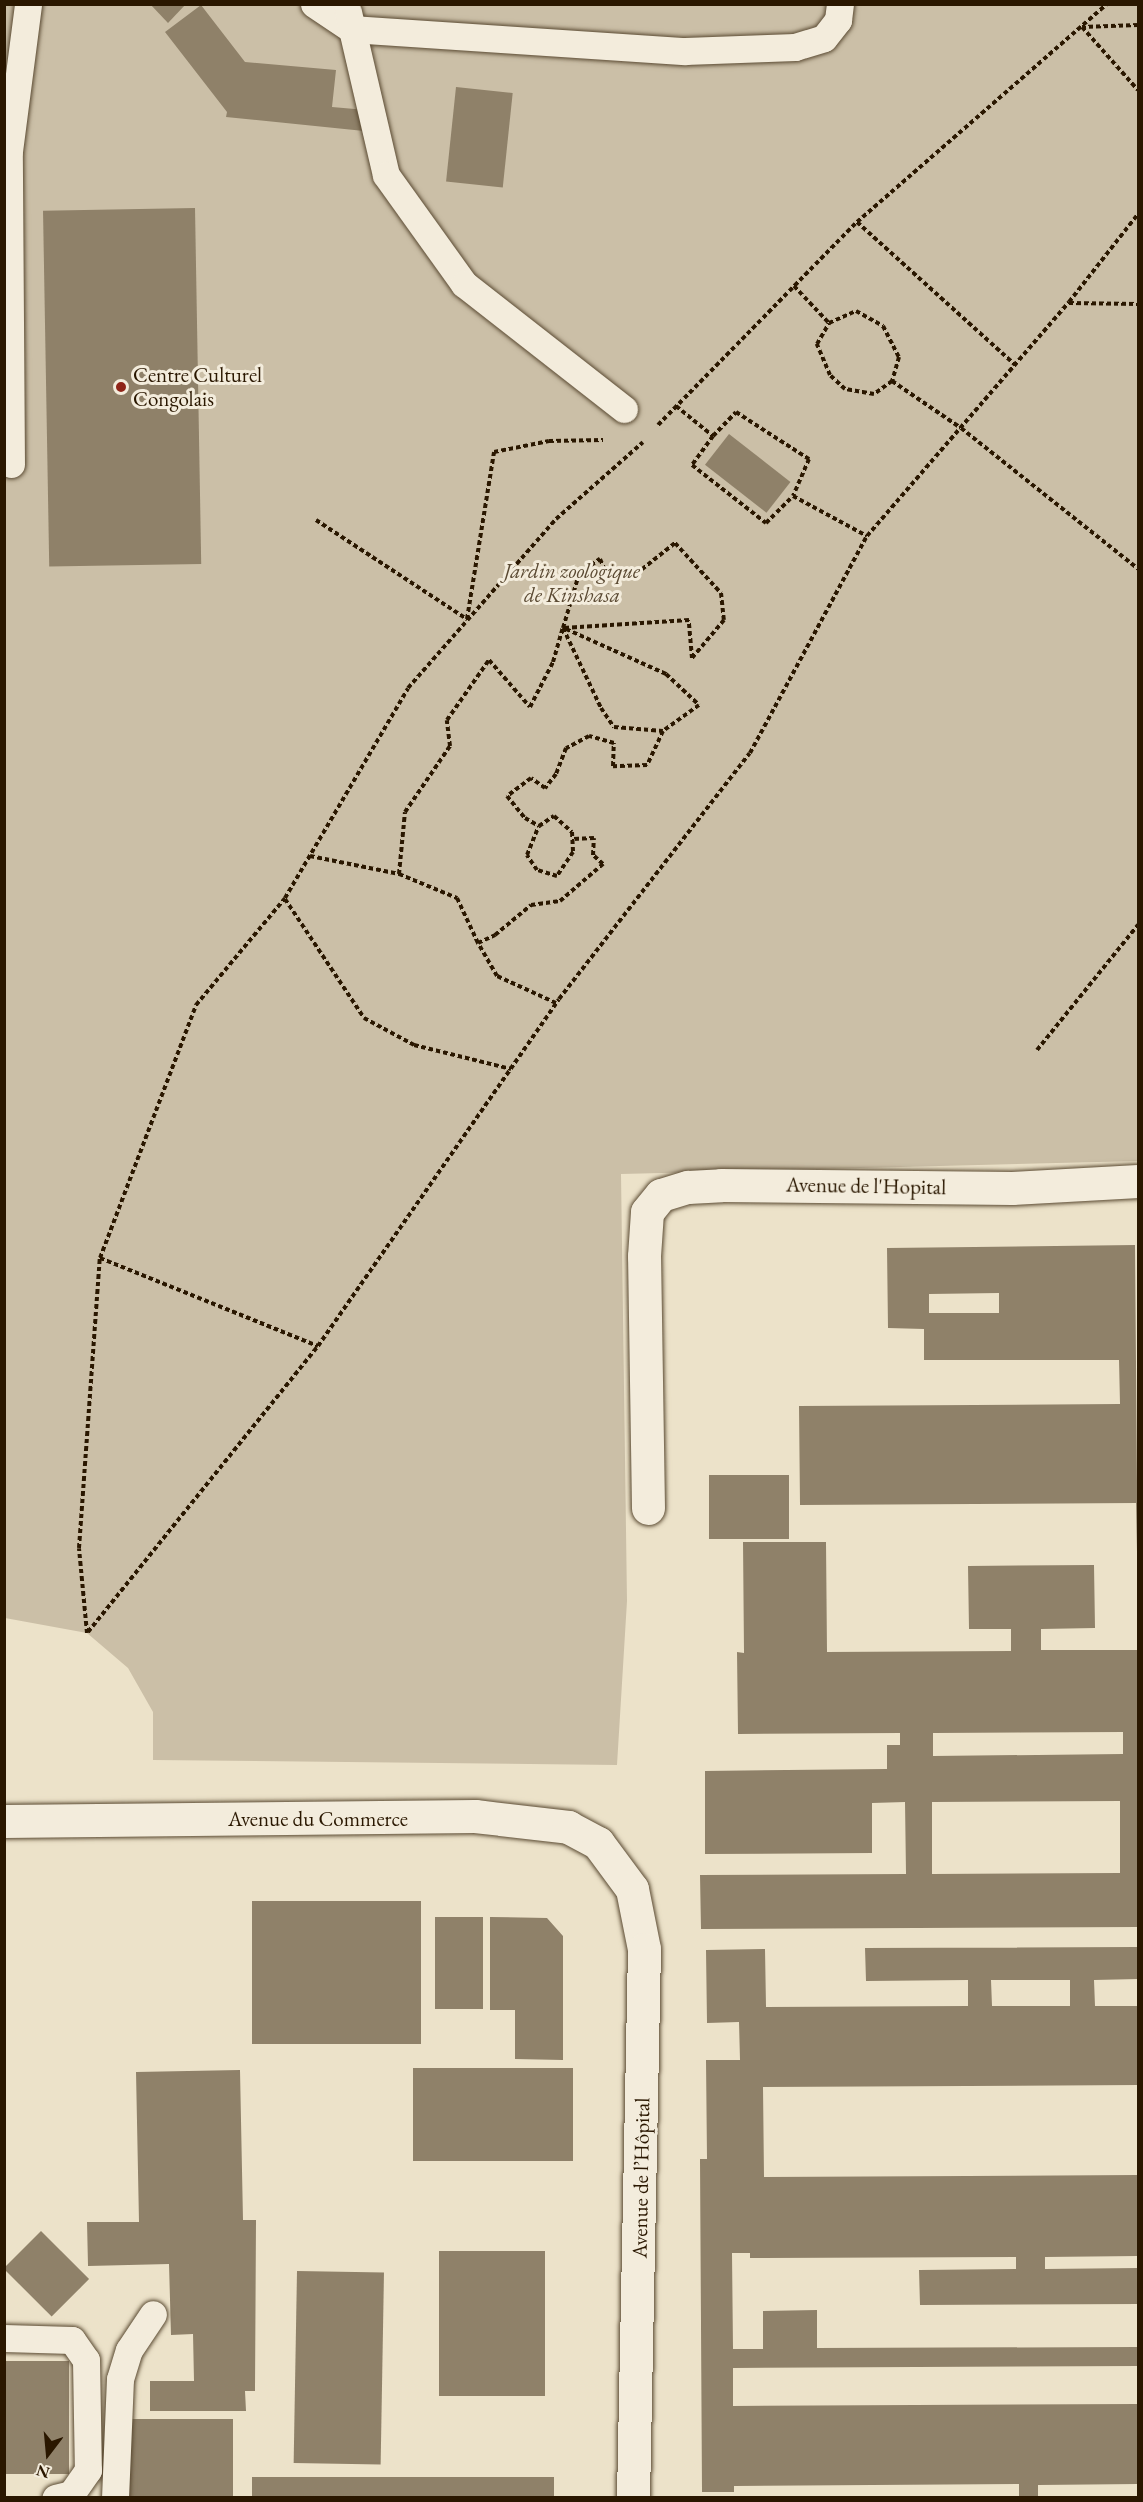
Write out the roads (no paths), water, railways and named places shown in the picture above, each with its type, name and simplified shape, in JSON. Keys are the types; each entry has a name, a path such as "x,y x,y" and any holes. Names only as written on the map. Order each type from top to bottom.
{"street":[{"name":"Avenue de l'Hopital","path":"648,1508 644,1256 647,1212 661,1195 688,1187 1012,1188 1138,1180"},
{"name":"Avenue du Commerce","path":"4,1821 475,1816 568,1827 598,1843 617,1864"},
{"name":"Avenue de l’Hôpital","path":"617,1864 632,1889 644,1948 633,2498"}],"lane":[{"path":"11,464 9,151 28,4"},
{"path":"314,4 349,17 685,51 795,47 824,38 838,20 840,4"},
{"path":"349,17 386,175 464,284 624,409"},
{"path":"115,2498 120,2379 129,2350 153,2314"},
{"path":"4,2338 72,2340 86,2360 88,2470 71,2494 55,2498"}],"place":[{"name":"Centre Culturel Congolais","path":"121,387"}],"park label":[{"name":"Jardin zoologique de Kinshasa","path":"572,583"}]}
